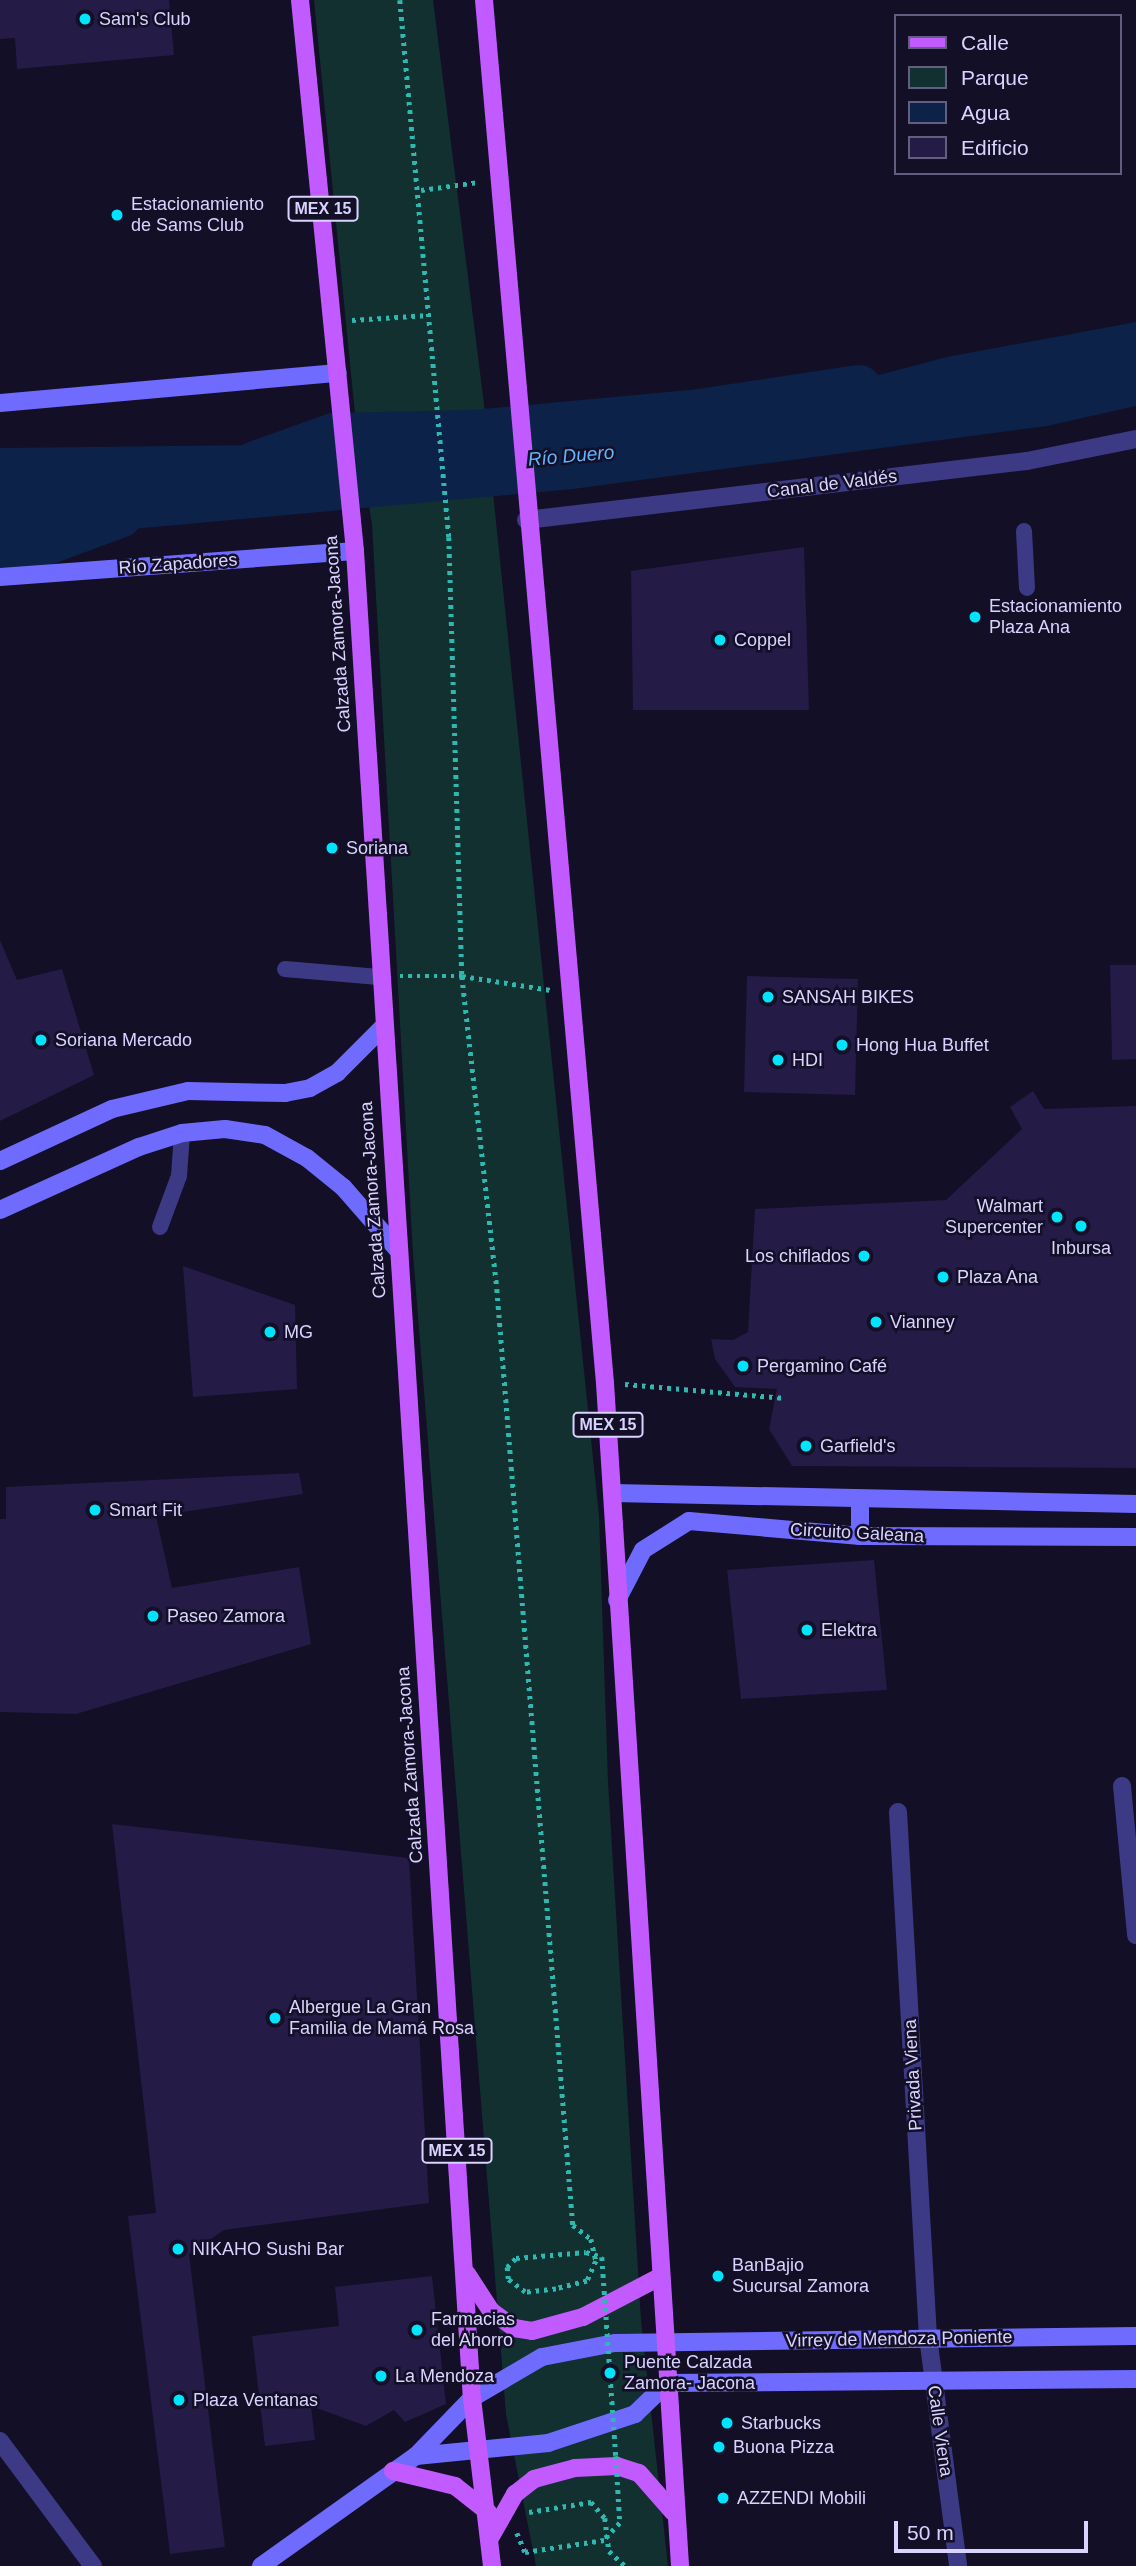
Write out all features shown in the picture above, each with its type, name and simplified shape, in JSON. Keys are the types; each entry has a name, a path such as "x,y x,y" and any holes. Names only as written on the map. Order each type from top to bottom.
{"main road":[{"name":"Calzada Zamora-Jacona","path":"300,0 338,373 339,419 355,551 382,1028 466,2271 472,2398"},
{"name":"MEX 15","path":"485,0 516,405 573,994 605,1383 673,2512 680,2566"},
{"path":"466,2271 491,2311 514,2328 533,2331 583,2317 660,2277"},
{"name":"MEX 15","path":"472,2398 481,2449 492,2566"},
{"path":"490,2538 515,2494 534,2479 575,2468 617,2466 639,2473 673,2512"},
{"path":"393,2471 455,2486 488,2512"}],"street":[{"path":"0,403 338,373"},
{"name":"Canal de Valdés","path":"526,513 1027,461 1136,439"},
{"name":"Río Zapadores","path":"1,578 355,551"},
{"path":"0,1161 112,1110 188,1091 285,1093 310,1088 337,1073 382,1028"},
{"path":"0,1210 101,1163 183,1133 225,1129 265,1135 307,1158 343,1187 397,1249"},
{"name":"Circuito Galeana","path":"612,1493 860,1501 1136,1504"},
{"path":"860,1501 860,1536"},
{"name":"Circuito Galeana","path":"617,1600 643,1550 689,1521 860,1536 1136,1537"},
{"path":"1122,1786 1136,1935"},
{"name":"Privada Viena","path":"898,1812 928,2337"},
{"name":"Virrey de Mendoza Poniente","path":"416,2456 472,2398 542,2357 615,2343 663,2346 928,2337 1136,2336"},
{"name":"Calle Viena","path":"928,2337 958,2566"},
{"path":"261,2566 416,2456 528,2447 635,2414 667,2382 1136,2379"},
{"path":"0,2441 93,2566"}],"lane":[{"path":"1024,531 1027,588"},
{"path":"285,969 379,977"},
{"path":"160,1227 178,1176 183,1133"}],"path":[{"path":"400,0 421,190 435,412 449,537 462,976 497,1289 573,2225 591,2239 596,2261 587,2281 556,2290 525,2292 508,2279 508,2267 516,2258 586,2252 602,2257 620,2523 604,2540 525,2552 518,2521"},
{"path":"421,190 499,180"},
{"path":"333,321 428,316"},
{"path":"379,977 462,976 573,994"},
{"path":"605,1383 785,1398"},
{"path":"525,2516 591,2502 605,2518 609,2551 625,2566"}],"green space":[{"path":"314,0 433,0 483,396 599,1516 608,1782 641,2320 668,2566 536,2566 506,2414 413,1254 372,525 355,414"}],"water":[{"name":"Río Duero","path":"1136,322 1136,406 1047,426 573,489 0,541 0,448 260,445 556,430 765,405 947,357"}],"building":[{"name":"Sam's Club","path":"0,0 169,0 174,55 17,69 15,38 0,39"},
{"name":"Coppel","path":"804,547 809,710 633,710 631,571"},
{"name":"Soriana Mercado","path":"0,940 17,980 62,969 94,1075 0,1121"},
{"path":"1110,965 1136,965 1136,1059 1112,1060"},
{"path":"747,976 858,979 855,1095 744,1092"},
{"name":"Plaza Ana","path":"1033,1091 1044,1109 1136,1106 1136,1468 792,1466 769,1429 777,1389 735,1387 715,1359 711,1339 733,1340 748,1332 755,1209 946,1200 1022,1129 1010,1107"},
{"path":"183,1266 295,1305 297,1389 193,1397"},
{"name":"Paseo Zamora","path":"299,1473 303,1494 156,1516 172,1588 299,1567 311,1644 76,1714 0,1712 0,1519 6,1519 6,1487"},
{"name":"Elektra","path":"874,1560 887,1690 741,1699 727,1570"},
{"name":"Albergue La Gran Familia de Mamá Rosa","path":"112,1824 409,1858 429,2203 224,2230 189,2254 225,2547 170,2554 128,2216 156,2213"},
{"path":"432,2276 446,2404 405,2422 394,2410 366,2426 311,2406 315,2440 265,2446 252,2336 339,2326 335,2287"}],"waterway":[{"path":"255,464 333,436 473,433 699,412 858,388"},
{"path":"0,551 27,548 119,514"}],"place":[{"name":"Sam's Club","path":"85,19"},
{"name":"Estacionamiento de Sams Club","path":"117,215"},
{"name":"Estacionamiento Plaza Ana","path":"975,617"},
{"name":"Coppel","path":"720,640"},
{"name":"Soriana","path":"332,848"},
{"name":"SANSAH BIKES","path":"768,997"},
{"name":"Soriana Mercado","path":"41,1040"},
{"name":"Hong Hua Buffet","path":"842,1045"},
{"name":"HDI","path":"778,1060"},
{"name":"Walmart Supercenter","path":"1057,1217"},
{"name":"Inbursa","path":"1081,1226"},
{"name":"Los chiflados","path":"864,1256"},
{"name":"Plaza Ana","path":"943,1277"},
{"name":"Vianney","path":"876,1322"},
{"name":"MG","path":"270,1332"},
{"name":"Pergamino Café","path":"743,1366"},
{"name":"Garfield's","path":"806,1446"},
{"name":"Smart Fit","path":"95,1510"},
{"name":"Paseo Zamora","path":"153,1616"},
{"name":"Elektra","path":"807,1630"},
{"name":"Albergue La Gran Familia de Mamá Rosa","path":"275,2018"},
{"name":"NIKAHO Sushi Bar","path":"178,2249"},
{"name":"BanBajio Sucursal Zamora","path":"718,2276"},
{"name":"Farmacias del Ahorro","path":"417,2330"},
{"name":"Puente Calzada Zamora- Jacona","path":"610,2373"},
{"name":"La Mendoza","path":"381,2376"},
{"name":"Plaza Ventanas","path":"179,2400"},
{"name":"Starbucks","path":"727,2423"},
{"name":"Buona Pizza","path":"719,2447"},
{"name":"AZZENDI Mobili","path":"723,2498"}]}
